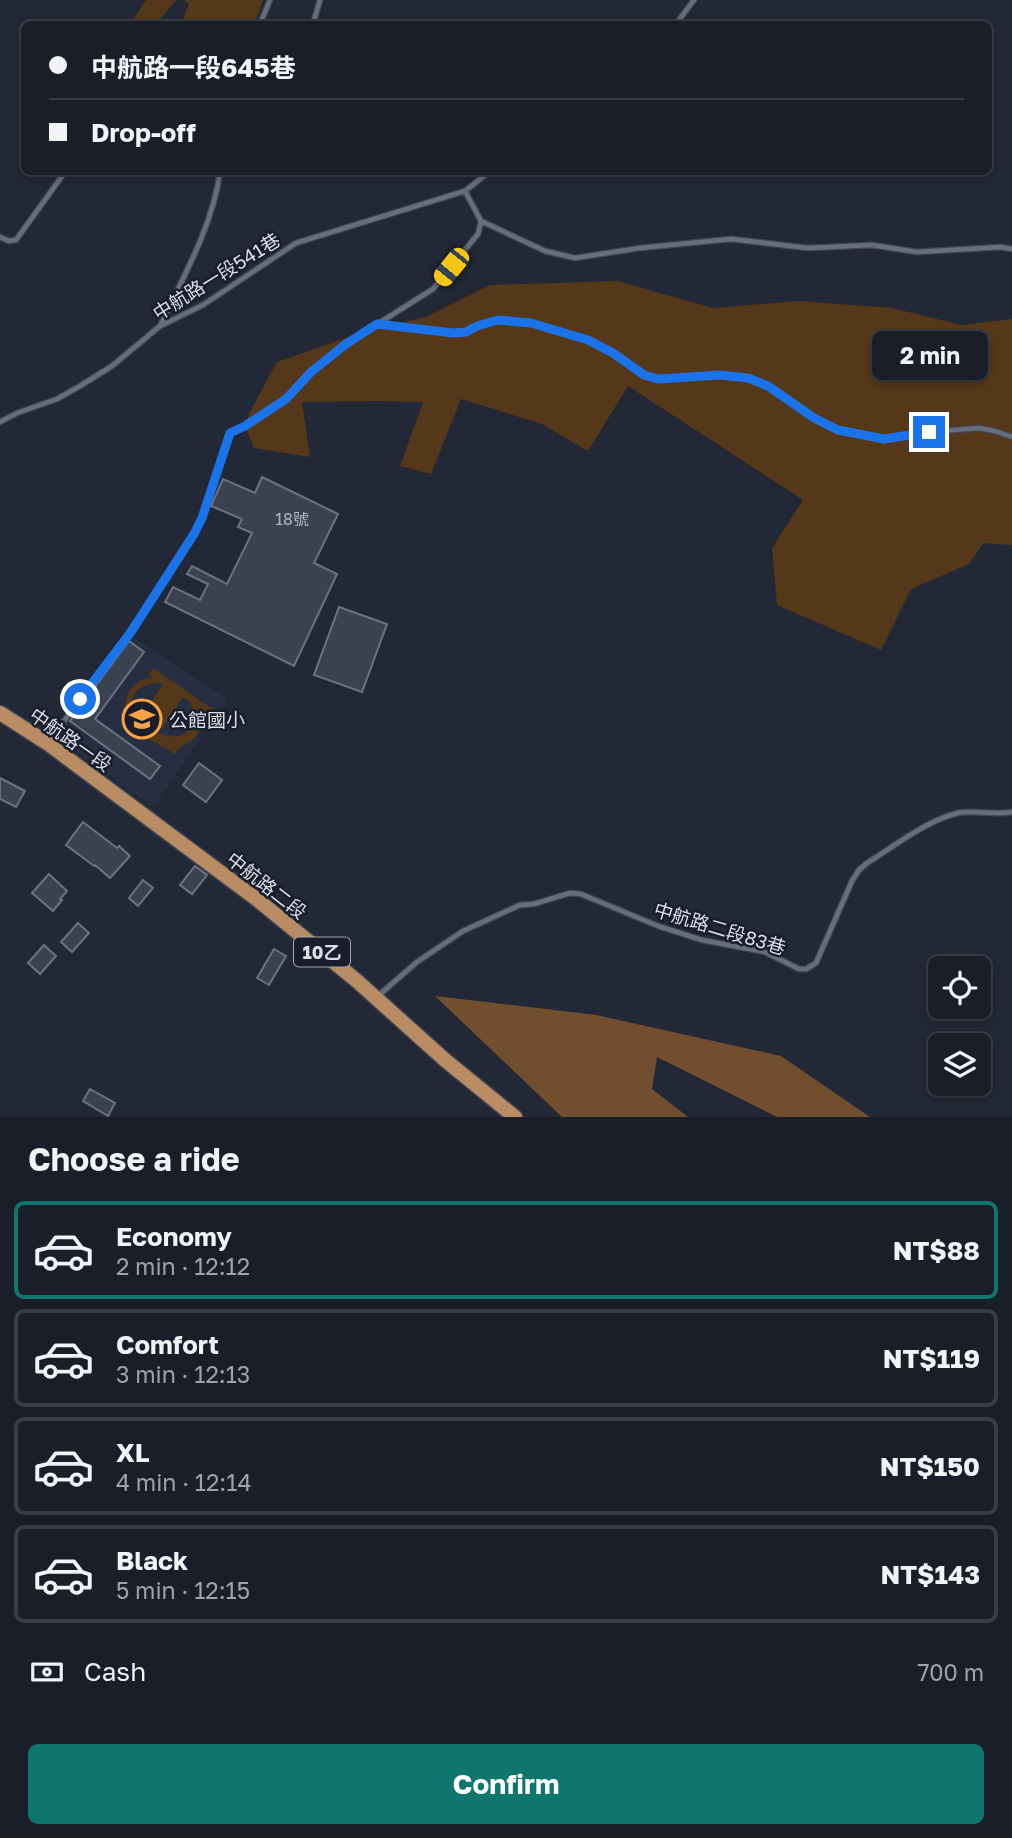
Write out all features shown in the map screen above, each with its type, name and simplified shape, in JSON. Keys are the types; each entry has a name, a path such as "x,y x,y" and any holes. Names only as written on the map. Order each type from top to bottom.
{"main road":[{"name":"中航路一段","path":"0,713 47,743 120,797"},
{"name":"中航路二段","path":"120,797 259,901 515,1117"}],"lane":[{"path":"261,21 270,0"},
{"path":"314,21 320,0"},
{"path":"678,21 694,0"},
{"path":"0,237 9,241 16,240 63,175"},
{"path":"160,326 217,196 220,175"},
{"path":"485,175 465,191 481,221 545,251 575,258 731,239 808,248 872,245 917,252 1001,247 1012,249"},
{"name":"中航路一段541巷","path":"0,422 57,399 80,386 112,366 160,326 203,304 296,243 465,191"},
{"path":"47,743 131,632 194,534 202,518 230,433 279,404 346,344 433,289 478,234 481,221"},
{"path":"377,324 453,333 466,332 498,320 531,323 588,340 613,353 644,375 658,379 720,375 748,378 768,386 814,418 838,430 884,439 979,428 1012,437"},
{"name":"中航路二段83巷","path":"376,998 417,962 463,931 520,905 534,904 570,893 581,894 658,926 702,940 765,952 806,970 816,963 852,881 867,863 943,818 958,813 1012,812"}],"shaded area":[{"path":"146,0 176,0 158,21 132,21"},
{"path":"184,0 263,0 256,21 182,21 189,4"},
{"path":"617,281 713,308 799,301 892,308 961,325 1012,319 1012,545 983,543 969,564 911,589 881,650 777,605 772,548 803,500 628,386 588,451 542,424 461,399 431,474 400,466 423,402 302,402 310,457 254,448 245,426 277,362 372,329 426,317 490,285"},
{"name":"公館國小","path":"131,636 228,699 153,807 56,738"},
{"path":"153,668 217,712 214,718 203,712 198,733 175,754 137,731 127,717 129,692 139,682 152,678 149,674","holes":["156,683 163,684 142,715 162,729 183,697 191,703 190,726 181,735 166,735 151,728 138,716 132,703 137,691"]},
{"path":"435,996 596,1015 781,1056 870,1117 777,1117 657,1057 652,1089 688,1117 562,1117"}],"building":[{"path":"262,477 338,514 314,563 337,574 294,666 165,602 173,587 200,600 208,584 187,574 192,566 227,584 252,533 238,527 242,519 211,506 223,479 255,493"},
{"path":"339,607 387,624 362,692 314,675"},
{"path":"129,641 144,652 95,719 160,766 150,779 70,721"},
{"path":"199,763 222,780 206,802 183,785"},
{"path":"0,778 25,791 16,807 0,799"},
{"path":"83,822 130,856 110,878 66,845"},
{"path":"195,866 207,875 192,894 180,885"},
{"path":"49,874 67,891 53,911 32,893"},
{"path":"143,880 153,888 138,906 129,898"},
{"path":"78,923 89,933 72,952 61,942"},
{"path":"44,945 56,956 40,974 28,963"},
{"path":"274,949 286,956 269,985 257,978"},
{"path":"90,1089 115,1103 108,1116 83,1101"}],"place":[{"name":"公館國小","path":"142,719"}],"route":[{"path":"80,699 131,632 194,534 202,518 230,433 286,399 311,372 377,324 453,333 466,332 498,320 531,323 588,340 613,353 644,375 658,379 720,375 760,382 814,418 838,430 884,439 929,432"}]}
